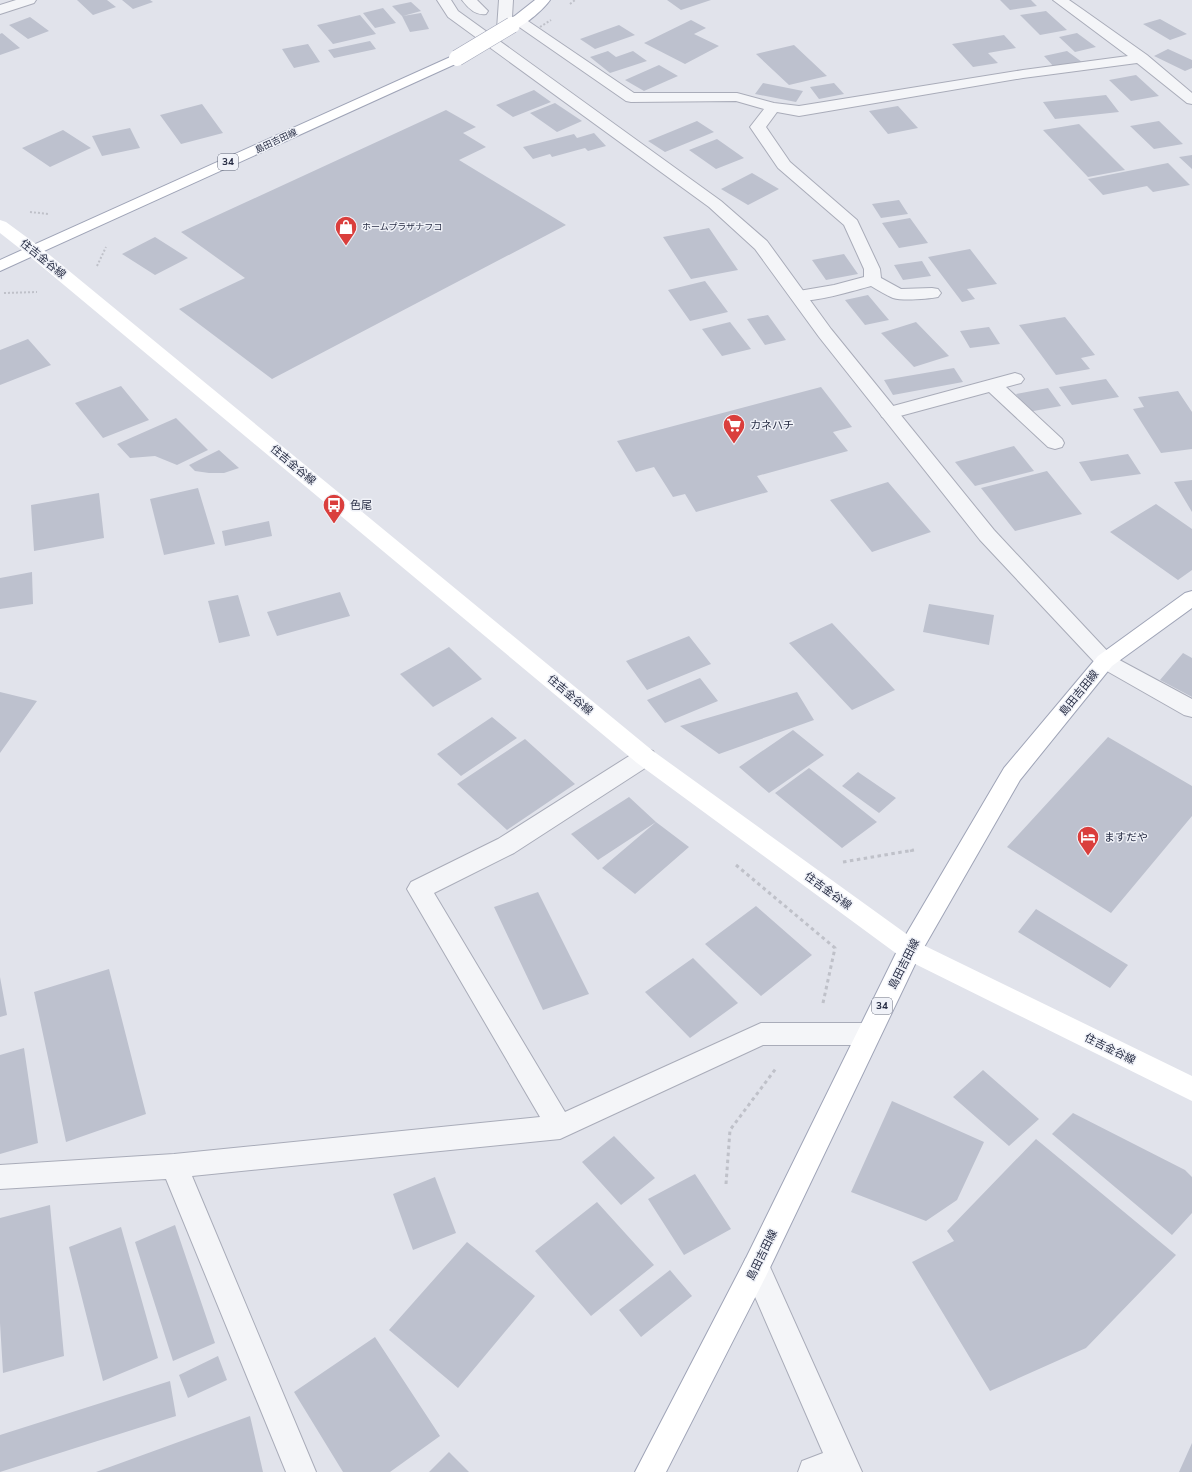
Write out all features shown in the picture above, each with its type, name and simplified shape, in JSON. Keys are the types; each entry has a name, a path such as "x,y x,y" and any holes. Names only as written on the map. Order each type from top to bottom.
{"main road":[{"name":"島田吉田線","path":"0,266 457,58 511,25 536,7 543,0"},
{"name":"住吉金谷線","path":"0,225 34,251 645,757 910,950 1192,1089"},
{"name":"島田吉田線","path":"650,1472 756,1267 910,950 1012,774 1105,661 1192,598"}],"street":[{"path":"0,10 29,0"},
{"path":"444,0 453,14 715,204 761,245 825,333 987,535 1105,661 1192,709"},
{"path":"469,0 481,11 483,0"},
{"path":"506,0 511,25 631,98 737,97 773,107 799,111 1023,74 1142,58"},
{"path":"1060,0 1142,58 1192,100"},
{"path":"773,107 758,127 784,166 825,199 851,223 872,269 873,280"},
{"path":"799,296 835,290 873,280 898,294 932,293"},
{"path":"889,413 1015,379"},
{"path":"993,385 1056,443"},
{"path":"560,1127 419,889 506,846 645,757"},
{"path":"0,1177 174,1166 560,1127 761,1034 868,1034"},
{"path":"174,1166 301,1472"},
{"path":"756,1267 844,1467 813,1472"}],"path":[{"path":"96,269 107,244"},
{"path":"0,293 36,292 42,296"},
{"path":"840,862 914,850"},
{"path":"726,1184 730,1130 823,1005 834,948 735,864"}],"building":[{"path":"77,0 107,0 116,7 93,15"},
{"path":"122,0 150,0 153,2 133,9"},
{"path":"667,0 711,0 681,10"},
{"path":"1000,0 1031,0 1037,6 1010,10"},
{"path":"411,2 421,11 403,16 421,13 429,29 410,32 402,16 392,6"},
{"path":"383,8 396,23 375,28 363,13"},
{"path":"1046,11 1067,30 1040,35 1020,15"},
{"path":"360,15 376,34 333,44 317,25"},
{"path":"30,17 49,31 28,39 9,25"},
{"path":"1160,19 1187,34 1170,40 1143,24"},
{"path":"691,20 706,28 694,34 719,46 685,64 644,43"},
{"path":"619,25 635,35 595,49 580,39"},
{"path":"2,33 20,48 0,55 0,34"},
{"path":"1077,33 1096,47 1075,52 1059,37"},
{"path":"1004,35 1016,48 988,53 998,63 973,67 952,44"},
{"path":"370,41 376,49 334,58 328,50"},
{"path":"308,44 320,62 294,68 282,49"},
{"path":"794,45 827,76 789,85 756,54"},
{"path":"1168,49 1192,60 1192,68 1185,71 1154,56"},
{"path":"608,51 616,57 633,51 647,61 610,73 590,57"},
{"path":"1067,51 1082,62 1054,67 1044,56"},
{"path":"659,65 678,76 644,91 625,80"},
{"path":"1136,75 1159,96 1131,101 1109,80"},
{"path":"763,83 803,91 796,102 755,94"},
{"path":"834,83 844,94 819,99 810,87"},
{"path":"534,90 551,102 513,117 496,105"},
{"path":"1106,95 1119,112 1055,119 1043,102"},
{"path":"555,103 582,121 557,132 530,113"},
{"path":"202,104 223,133 181,144 160,115"},
{"path":"898,106 918,128 888,134 869,111"},
{"path":"446,110 476,127 463,133 486,147 459,160 566,225 272,379 179,309 245,278 181,232"},
{"path":"697,121 714,132 665,152 648,141"},
{"path":"1159,121 1183,144 1154,149 1130,126"},
{"path":"1079,124 1125,170 1088,177 1043,130"},
{"path":"130,128 140,148 102,156 92,136"},
{"path":"63,130 91,148 50,167 22,148"},
{"path":"594,133 606,146 588,151 585,148 552,157 550,154 533,159 523,147 574,134 577,138"},
{"path":"717,139 744,158 716,169 689,150"},
{"path":"1192,155 1192,169 1179,157"},
{"path":"1168,163 1190,185 1153,192 1147,186 1103,195 1088,179"},
{"path":"752,173 779,189 748,205 721,189"},
{"path":"899,200 908,214 881,218 872,204"},
{"path":"910,218 928,243 899,248 882,223"},
{"path":"709,228 738,270 691,279 663,237"},
{"path":"155,237 188,258 155,275 122,254"},
{"path":"970,249 997,284 967,289 975,299 962,302 928,257"},
{"path":"844,254 858,274 826,280 812,260"},
{"path":"922,261 931,276 903,280 894,265"},
{"path":"705,281 728,312 690,321 668,290"},
{"path":"868,295 889,320 865,325 845,300"},
{"path":"768,315 786,340 765,345 747,319"},
{"path":"1065,317 1095,355 1081,358 1090,369 1056,375 1019,325"},
{"path":"730,322 751,349 722,356 702,329"},
{"path":"916,322 949,356 914,367 881,333"},
{"path":"989,327 1000,344 970,348 960,331"},
{"path":"28,339 51,365 0,385 0,350"},
{"path":"954,368 963,382 893,395 884,380"},
{"path":"1106,379 1119,397 1072,405 1059,387"},
{"path":"121,386 149,420 103,438 75,403"},
{"path":"821,387 852,427 833,432 848,451 757,476 768,492 696,512 685,494 673,497 654,467 636,472 617,441"},
{"path":"1048,388 1061,406 1028,412 1016,394"},
{"path":"1178,391 1192,412 1192,449 1161,453 1133,409 1144,407 1138,397"},
{"path":"176,418 208,450 177,465 155,456 130,458 117,444"},
{"path":"1014,446 1034,471 975,486 955,462"},
{"path":"219,450 239,468 224,473 209,473 195,471 189,465"},
{"path":"1128,454 1141,474 1091,481 1079,462"},
{"path":"1047,471 1082,514 1015,531 981,488"},
{"path":"1192,480 1192,512 1174,482"},
{"path":"888,482 931,532 872,552 830,500"},
{"path":"198,488 215,544 164,555 150,499"},
{"path":"99,493 104,538 34,551 31,505"},
{"path":"1156,504 1192,529 1192,570 1178,580 1110,532"},
{"path":"269,521 272,536 225,546 222,531"},
{"path":"32,572 33,604 0,609 0,578"},
{"path":"340,592 350,616 277,636 267,612"},
{"path":"238,595 250,636 219,643 208,601"},
{"path":"929,604 994,615 989,645 923,632"},
{"path":"832,623 895,690 852,710 789,643"},
{"path":"689,636 711,664 647,690 626,661"},
{"path":"449,647 482,679 433,707 400,674"},
{"path":"1183,653 1192,658 1192,697 1160,680"},
{"path":"700,678 718,701 665,723 647,700"},
{"path":"0,692 37,701 0,753"},
{"path":"797,692 814,720 719,754 680,726"},
{"path":"492,717 517,738 461,776 437,754"},
{"path":"793,730 824,755 769,793 739,767"},
{"path":"1108,737 1192,786 1192,816 1111,913 1007,847"},
{"path":"525,739 575,784 507,830 457,784"},
{"path":"809,768 877,822 842,848 775,793"},
{"path":"858,772 896,798 879,813 842,786"},
{"path":"629,797 656,822 598,860 571,834"},
{"path":"656,822 689,847 635,894 602,868"},
{"path":"538,892 589,994 543,1010 494,907"},
{"path":"756,906 812,955 761,996 705,944"},
{"path":"1036,909 1128,965 1110,988 1018,932"},
{"path":"693,958 738,1003 690,1038 645,992"},
{"path":"109,969 146,1114 66,1142 34,992"},
{"path":"0,977 7,1015 0,1017"},
{"path":"24,1048 38,1143 0,1154 0,1055"},
{"path":"983,1070 1039,1119 1009,1146 953,1097"},
{"path":"892,1101 984,1142 957,1200 926,1221 851,1192"},
{"path":"1073,1113 1185,1170 1192,1177 1192,1213 1172,1235 1052,1134"},
{"path":"614,1136 655,1178 621,1205 582,1162"},
{"path":"1036,1139 1176,1255 1086,1348 990,1391 912,1262 954,1241 947,1231"},
{"path":"695,1174 731,1229 684,1255 648,1199"},
{"path":"435,1177 456,1233 413,1250 393,1194"},
{"path":"597,1202 654,1265 591,1316 535,1251"},
{"path":"50,1205 64,1356 3,1373 0,1323 0,1218"},
{"path":"175,1225 215,1343 173,1361 135,1242"},
{"path":"121,1227 158,1358 103,1381 69,1247"},
{"path":"467,1242 535,1296 458,1388 389,1330"},
{"path":"670,1270 692,1296 641,1337 619,1310"},
{"path":"375,1337 440,1436 390,1472 343,1472 294,1392"},
{"path":"218,1356 227,1380 188,1398 179,1375"},
{"path":"170,1381 176,1416 0,1472 0,1435"},
{"path":"250,1416 263,1472 96,1472"},
{"path":"1192,1443 1192,1472 1179,1472"},
{"path":"449,1452 469,1472 429,1472"}],"place":[{"name":"ホームプラザナフコ","path":"346,246"},
{"name":"カネハチ","path":"734,444"},
{"name":"色尾","path":"334,524"},
{"name":"ますだや","path":"1088,856"}]}
